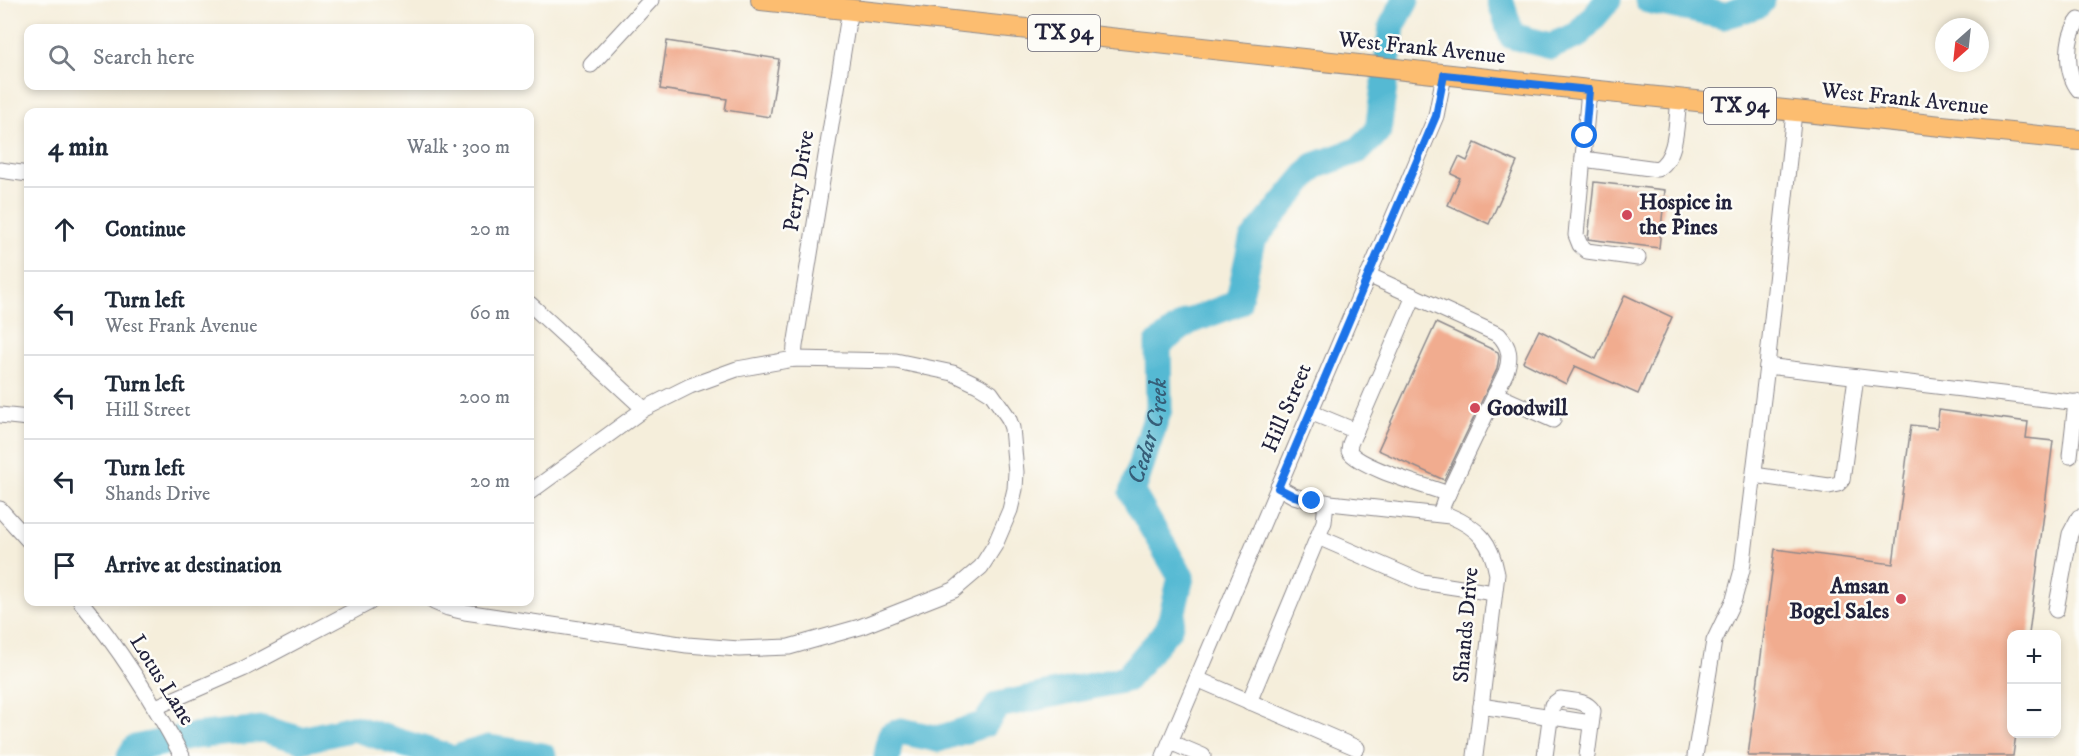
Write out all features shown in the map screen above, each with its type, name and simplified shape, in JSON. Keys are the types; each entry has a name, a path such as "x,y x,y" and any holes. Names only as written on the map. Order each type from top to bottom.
{"main road":[{"name":"West Frank Avenue","path":"761,0 1444,75 2079,141"}],"street":[{"path":"591,65 651,0"},
{"name":"Perry Drive","path":"794,359 850,9"},
{"path":"2079,20 2069,40 2070,71 2079,90"},
{"name":"Hill Street","path":"1167,749 1436,116 1444,75"},
{"path":"1589,90 1576,235 1580,245 1587,251 1638,258"},
{"path":"1583,159 1657,169 1661,167 1667,160 1672,147 1679,100"},
{"path":"1695,756 1714,641 1734,599 1742,570 1767,366 1794,112"},
{"path":"0,170 24,173"},
{"path":"1368,275 1499,335 1506,343 1510,360 1440,514"},
{"path":"1414,296 1349,448 1351,455 1374,468 1448,494"},
{"path":"534,308 644,409"},
{"path":"443,606 465,612 687,645 739,649 789,646 860,627 954,590 981,567 995,545 1010,510 1016,472 1012,428 1004,411 991,393 978,385 953,373 896,361 794,359 736,369 690,386 644,409 534,489"},
{"path":"1767,366 2078,403 2070,456"},
{"path":"1754,476 1829,486 1838,484 1842,480 1856,377"},
{"path":"1496,394 1553,420"},
{"path":"1310,412 1356,431"},
{"path":"0,415 24,418"},
{"name":"Shands Drive","path":"1278,488 1294,496 1326,502 1450,516 1467,523 1485,538 1497,574 1475,756"},
{"path":"1249,702 1324,522 1326,502"},
{"path":"0,509 24,536"},
{"path":"2056,610 2070,534 2079,517"},
{"path":"1318,537 1422,582 1494,593"},
{"name":"Lotus Lane","path":"84,606 156,707 182,756"},
{"path":"156,707 243,669 362,606"},
{"path":"1197,679 1357,748"},
{"path":"1481,706 1591,723 1587,756"},
{"path":"1545,756 1550,717"},
{"path":"1167,749 1203,756"}],"building":[{"path":"667,41 779,59 770,117 725,110 727,99 660,89"},
{"path":"1475,143 1517,162 1489,224 1448,205 1460,178 1451,174 1459,157 1467,161"},
{"name":"Hospice in the Pines","path":"1594,182 1665,190 1659,248 1588,239"},
{"path":"1625,295 1672,317 1638,394 1575,366 1566,384 1523,362 1539,330 1596,359"},
{"path":"1436,323 1498,352 1499,357 1497,369 1444,480 1378,450"},
{"name":"Amsan Bogel Sales","path":"1939,410 2028,422 2026,438 2053,441 2029,630 2007,630 2007,738 2015,738 2013,756 1748,756 1775,549 1893,564 1911,425 1937,428"}],"waterway":[{"name":"Cedar Creek","path":"887,756 891,735 901,731 938,739 985,724 998,705 1126,679 1169,628 1181,577 1132,493 1159,409 1158,344 1188,322 1238,303 1252,241 1314,166 1359,150 1378,131 1392,26 1406,0"},
{"name":"Cedar Creek","path":"1500,0 1512,36 1551,46 1578,35 1608,0"},
{"name":"Cedar Creek","path":"1648,0 1724,16 1758,5 1762,0"},
{"name":"Cedar Creek","path":"130,756 135,748 193,736 263,729 302,740 353,728 445,756"},
{"name":"Cedar Creek","path":"462,756 489,748 543,756"}],"place":[{"name":"Hospice in the Pines","path":"1627,215"},
{"name":"Goodwill","path":"1475,408"},
{"name":"Amsan Bogel Sales","path":"1901,599"}],"route":[{"path":"1312,501 1278,488 1436,116 1444,75 1589,90 1585,136"}]}
